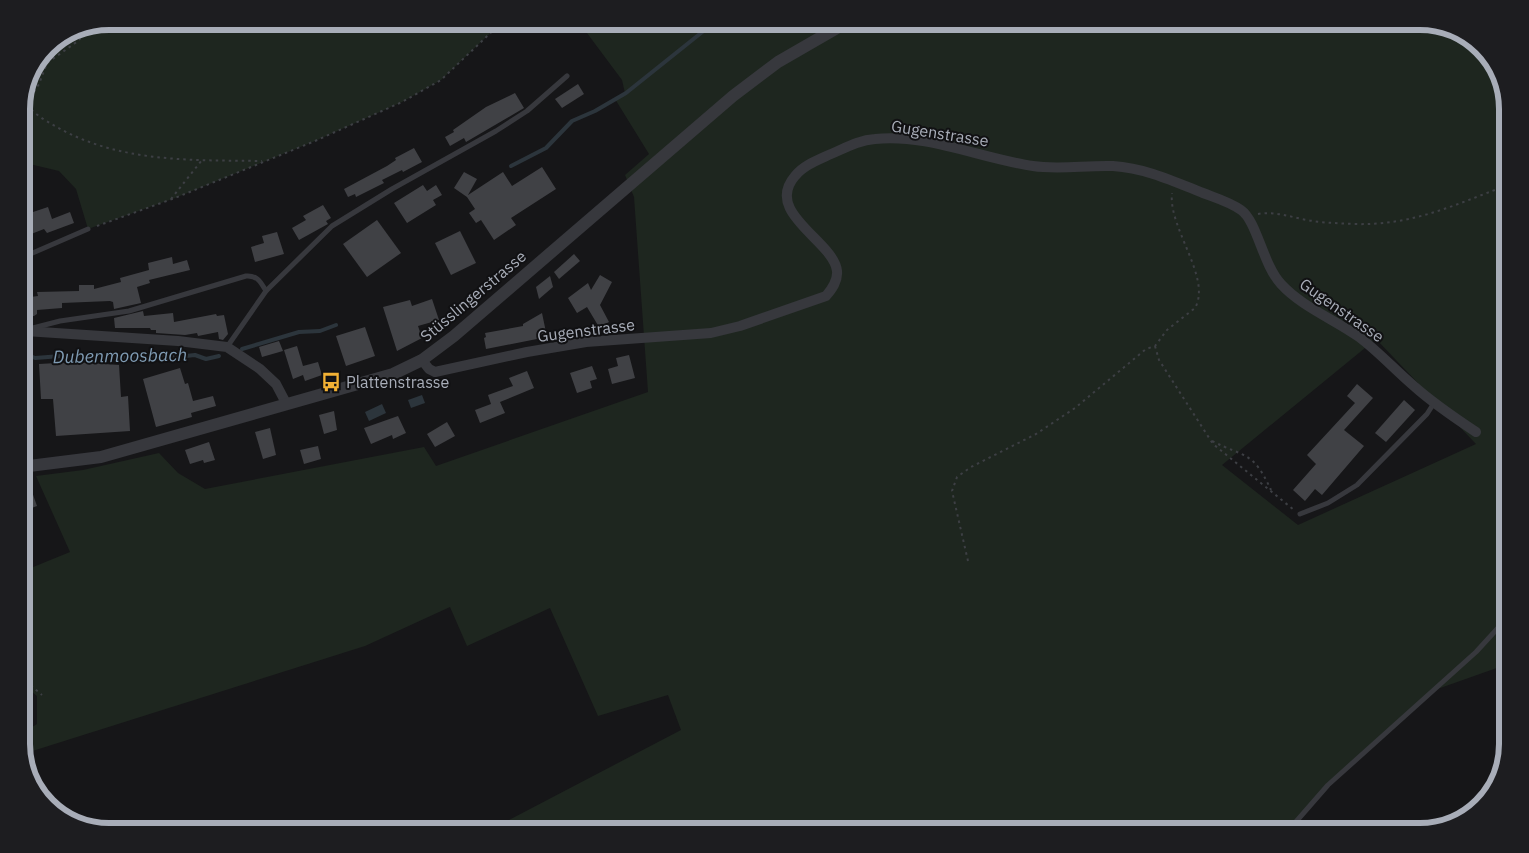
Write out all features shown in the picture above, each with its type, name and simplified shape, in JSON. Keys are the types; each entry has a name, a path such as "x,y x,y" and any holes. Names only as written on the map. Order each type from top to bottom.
{"street":[{"name":"Stüsslingerstrasse","path":"30,466 101,457 393,374 422,360 454,336 733,96 778,62 833,30"},
{"name":"Gugenstrasse","path":"422,360 429,369 435,372 527,352 586,342 711,333 740,326 826,296 835,286 837,271 832,258 798,221 790,207 788,191 793,177 808,164 855,143 875,139 899,139 956,148 1033,166 1058,168 1112,166 1141,169 1232,205 1248,217 1267,263 1288,291 1377,351 1435,402 1476,432"},
{"path":"30,331 178,341 227,347 260,369 276,384 286,403"}],"lane":[{"path":"227,347 266,291 306,250 349,214 496,131 527,111 568,76"},
{"path":"30,254 88,229"},
{"path":"30,328 129,311 252,275 258,279 266,291"},
{"path":"1300,514 1328,503 1357,485 1427,414 1435,402"},
{"path":"1295,823 1328,785 1476,652 1499,627"}],"path":[{"path":"88,229 171,199 265,161 365,119 427,89 441,80 494,30"},
{"path":"32,95 39,84 47,63 78,41 84,34"},
{"path":"30,108 41,118 71,136 118,151 148,158 265,161"},
{"path":"171,199 202,160"},
{"path":"968,561 952,491 957,478 971,467 1007,450 1044,429 1075,408 1146,349 1155,346 1167,330 1195,308 1199,297 1197,280 1172,206 1174,181"},
{"path":"1248,217 1272,213 1329,223 1376,224 1400,222 1437,212 1499,188"},
{"path":"1155,346 1159,360 1210,440 1234,464 1300,514"},
{"path":"1210,440 1243,453 1252,460 1263,473 1272,492"},
{"path":"30,685 42,695"}],"shaded area":[{"path":"109,30 494,30 441,80 402,102 315,141 175,198 88,229 76,189 59,171 30,164 30,104 38,74 46,61 57,50 84,34"},
{"path":"585,30 1420,30 1450,36 1468,46 1483,61 1488,70 1495,84 1499,104 1499,667 1429,692 1363,751 1295,823 503,823 681,730 668,695 598,716 550,608 467,646 450,607 365,646 31,752 30,728 37,724 37,696 30,690 30,568 70,552 36,476 83,470 159,453 178,473 205,489 424,447 436,466 648,392 634,197 625,175 649,154 615,99 625,93 622,80","holes":["1376,339 1476,444 1298,525 1222,465"]},
{"path":"422,395 425,403 411,408 408,400"},
{"path":"382,404 386,413 369,421 365,412"}],"building":[{"path":"578,84 584,94 562,108 555,99"},
{"path":"515,93 524,108 466,142 464,138 450,146 445,137 454,132 453,130 486,107"},
{"path":"414,148 422,162 382,180 384,183 356,197 355,194 348,197 344,189 387,166 396,160 395,158"},
{"path":"542,167 556,189 511,218 516,225 494,240 481,220 476,223 469,213 475,209 467,197 454,188 464,172 477,179 468,195 503,172 512,186"},
{"path":"423,185 427,191 436,185 442,195 433,200 436,205 407,223 394,203"},
{"path":"323,205 331,218 326,221 328,224 299,240 292,228 306,220 303,216"},
{"path":"48,207 52,219 70,212 74,223 47,233 44,229 30,234 30,217 32,216 30,213"},
{"path":"377,220 401,253 367,277 343,244"},
{"path":"460,231 476,263 451,275 435,243"},
{"path":"277,232 284,254 255,262 251,247 264,243 262,236"},
{"path":"574,254 580,261 559,279 554,272"},
{"path":"172,257 173,264 187,260 190,270 149,280 150,283 137,287 141,303 114,309 113,302 110,301 62,303 62,308 37,310 37,314 30,316 30,297 38,296 37,292 79,291 79,285 94,285 94,289 121,282 120,278 149,270 148,263"},
{"path":"600,275 612,282 600,305 609,322 599,327 587,307 577,313 568,298 588,283 591,290"},
{"path":"550,276 553,287 539,299 536,287"},
{"path":"432,299 439,320 418,326 422,338 397,351 383,307 410,300 412,306"},
{"path":"143,311 144,316 173,313 174,322 216,314 217,316 224,315 228,334 223,340 219,339 218,332 198,336 197,333 185,335 156,333 156,330 151,330 150,328 115,328 114,318"},
{"path":"542,313 547,337 486,349 485,333 523,326 523,324"},
{"path":"365,327 375,356 346,366 336,336"},
{"path":"279,341 283,351 262,357 259,347"},
{"path":"297,346 303,366 318,362 322,375 305,381 303,375 293,379 284,350"},
{"path":"629,355 635,378 612,384 608,369 618,366 616,358"},
{"path":"75,362 119,365 121,397 128,396 130,431 56,436 53,399 41,399 39,364"},
{"path":"592,366 597,379 590,381 592,388 577,393 570,373"},
{"path":"180,368 185,384 188,383 193,401 213,396 216,406 191,413 192,417 156,427 143,379"},
{"path":"527,371 534,388 500,402 505,413 480,423 475,410 491,404 488,395 513,386 509,378"},
{"path":"1357,384 1373,398 1344,430 1364,446 1322,495 1315,489 1305,501 1293,490 1316,464 1307,455 1355,403 1347,396"},
{"path":"1404,400 1415,410 1386,442 1375,433"},
{"path":"334,411 337,430 324,434 319,415"},
{"path":"398,416 406,433 393,439 392,435 371,444 364,428"},
{"path":"447,422 455,436 435,447 427,434"},
{"path":"270,428 276,455 263,459 255,432"},
{"path":"209,442 215,460 204,463 203,460 190,464 185,450"},
{"path":"318,446 321,459 304,464 300,450"},
{"path":"30,489 37,506 30,509"}],"waterway":[{"name":"Dubenmoosbach","path":"511,166 546,148 572,121 595,111 626,93 705,30"},
{"name":"Dubenmoosbach","path":"242,349 299,332 320,331 336,325"},
{"name":"Dubenmoosbach","path":"30,356 35,358 74,355 146,359 169,354 176,357 195,355 206,359 219,356"}],"place":[{"name":"Plattenstrasse","path":"331,382"}]}
